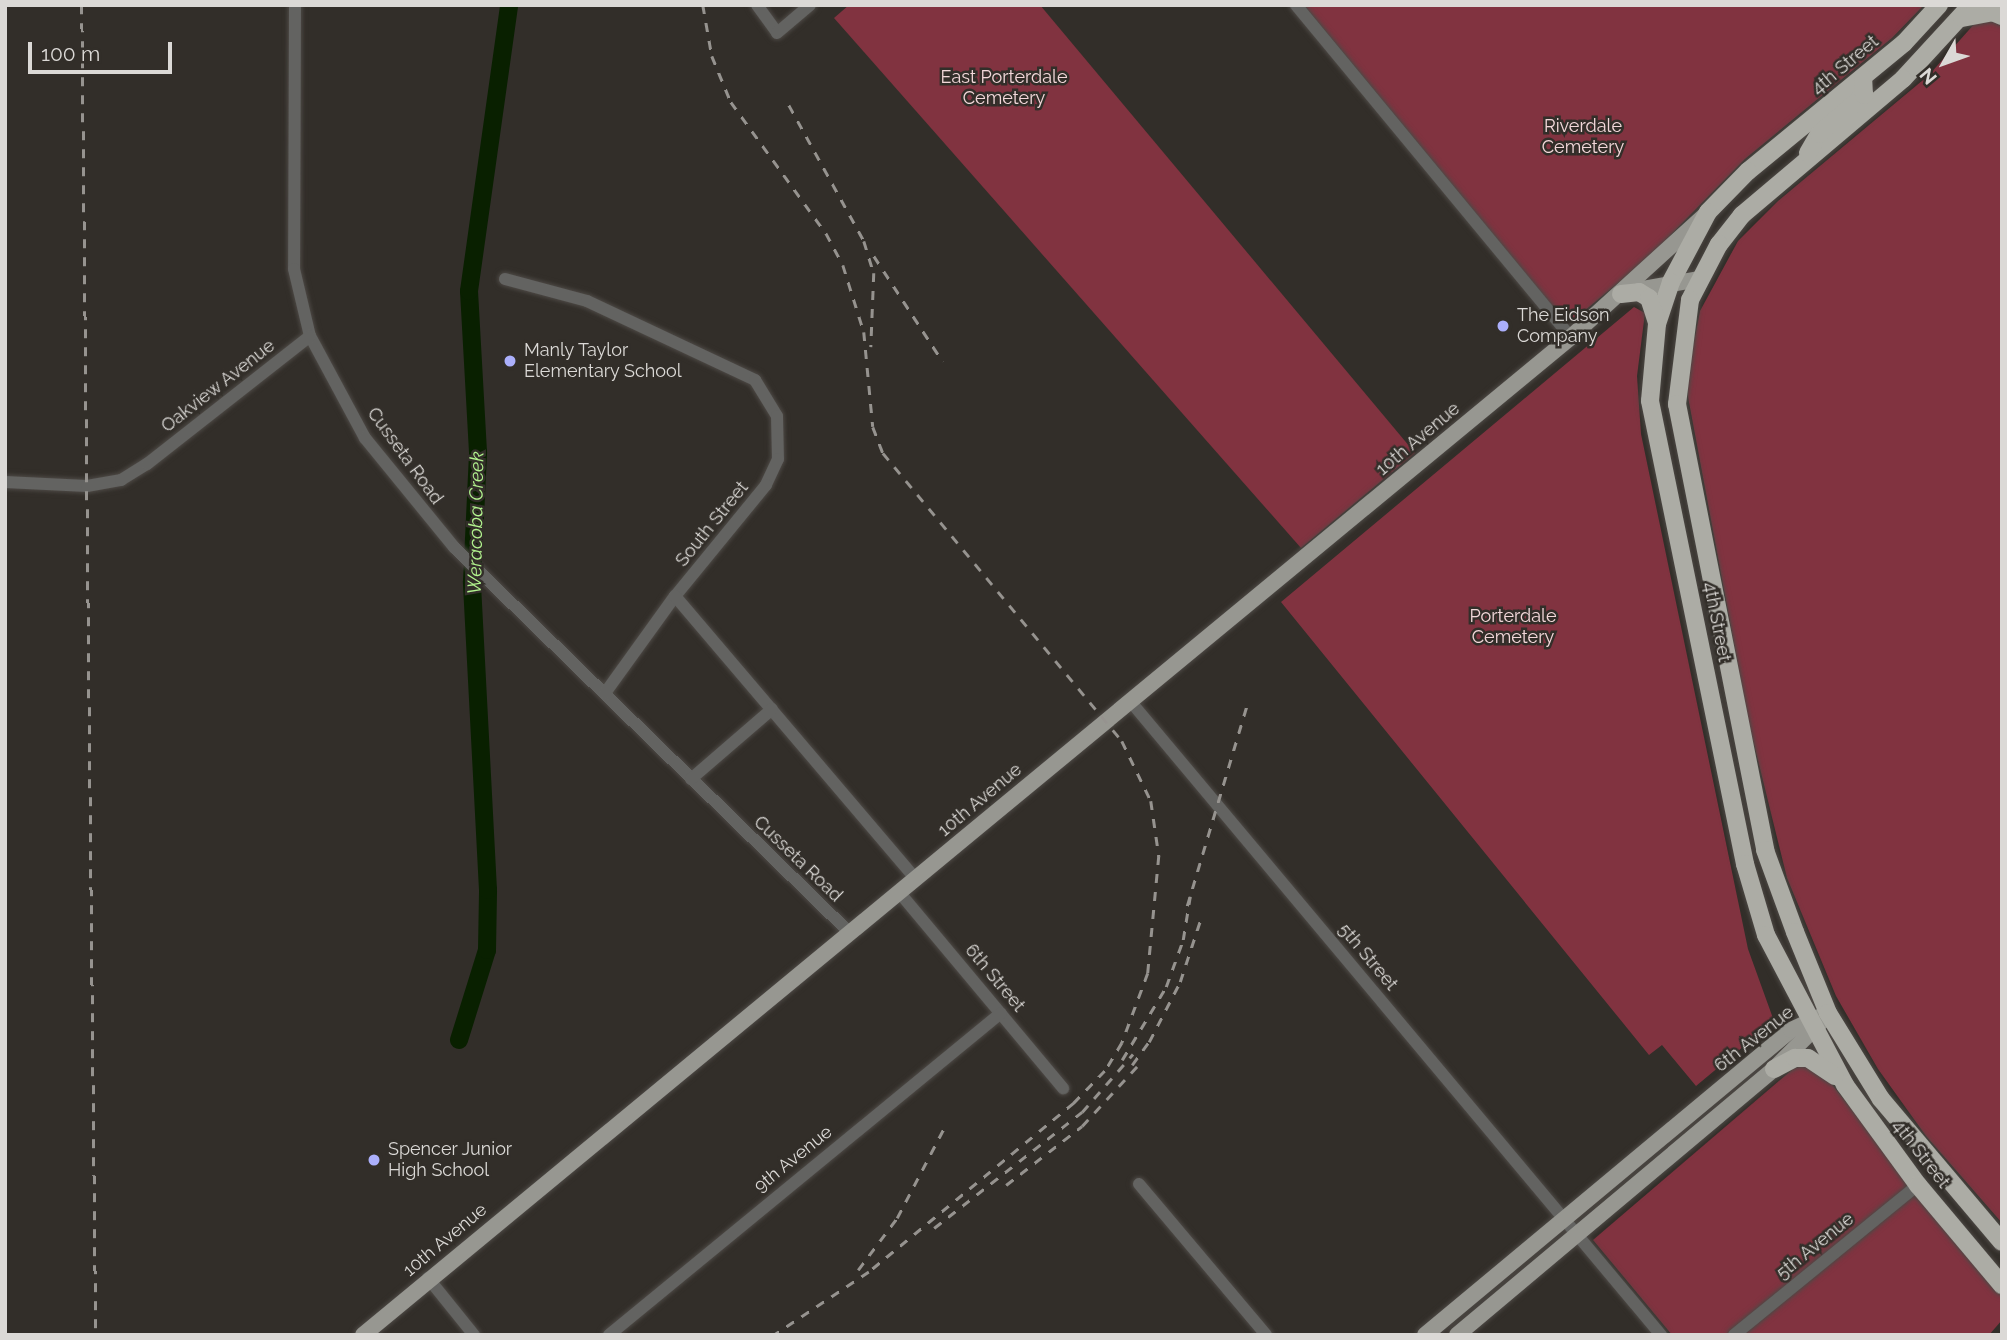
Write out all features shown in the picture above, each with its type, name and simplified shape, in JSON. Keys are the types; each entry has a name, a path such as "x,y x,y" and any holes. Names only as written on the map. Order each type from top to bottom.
{"highway":[{"name":"4th Street","path":"1939,5 1863,78 1748,171 1708,212 1671,282 1657,324 1650,401 1737,827 1766,935 1811,1026 1845,1085 1918,1185 2002,1285"},
{"name":"4th Street","path":"1967,12 1903,79 1742,215 1700,279 1681,345 1677,404 1765,850 1828,1013 1881,1099 2002,1241"},
{"path":"1967,12 1992,12 2002,16"},
{"path":"1801,165 1819,134 1864,95 1863,78"},
{"path":"1621,295 1639,292 1649,298 1657,324"},
{"path":"1774,1069 1795,1058 1808,1058 1822,1063 1845,1085"}],"main road":[{"name":"10th Avenue","path":"363,1335 428,1278 1131,702 1571,337 1621,295 1708,212"},
{"name":"10th Avenue","path":"1621,295 1636,287 1700,279"},
{"name":"6th Avenue","path":"1426,1335 1566,1219 1828,1013"},
{"name":"6th Avenue","path":"1457,1335 1774,1069 1811,1026"}],"street":[{"name":"Cusseta Road","path":"295,5 293,269 310,336 365,438 454,547 849,932"},
{"path":"757,5 777,33 810,5"},
{"path":"1296,5 1571,337"},
{"name":"South Street","path":"505,279 587,301 755,380 772,403 780,430 773,472 676,596 605,693"},
{"name":"Oakview Avenue","path":"5,482 81,485 121,480 147,464 310,336"},
{"path":"676,596 916,878"},
{"name":"5th Street","path":"1131,702 1661,1335"},
{"path":"691,779 772,709"},
{"name":"6th Street","path":"899,892 1063,1088"},
{"name":"9th Avenue","path":"609,1335 1001,1013"},
{"path":"1139,1184 1266,1335"},
{"name":"5th Avenue","path":"1734,1335 1918,1185"},
{"path":"428,1278 474,1335"}],"green space":[{"name":"East Porterdale Cemetery","path":"849,5 1040,5 1415,453 1301,548 834,18"},
{"name":"Riverdale Cemetery","path":"1304,5 1924,5 1892,38 1745,159 1648,258 1571,322 1564,320"},
{"path":"1991,5 2002,5 2002,1223 1926,1136 1878,1069 1836,996 1787,878 1749,724 1688,397 1688,372 1700,311 1738,241 1778,201 1929,75"},
{"name":"Porterdale Cemetery","path":"1634,307 1645,313 1637,376 1641,434 1748,949 1774,1021 1696,1086 1662,1045 1649,1055 1281,602"},
{"path":"1804,1065 1830,1082 2002,1297 2002,1320 1989,1335 1672,1335 1593,1240 1793,1069"}],"waterway":[{"name":"Weracoba Creek","path":"459,1040 487,950 488,890 472,581 478,452 469,291 509,5"}],"railway":[{"path":"82,5 96,1335"},
{"path":"703,5 712,56 731,102 826,233 843,265 864,332 873,427 883,453 1122,741 1151,801 1159,856 1148,973 1122,1043 1105,1071 1074,1103 869,1272 774,1335"},
{"path":"789,105 864,241 874,273 871,347"},
{"path":"874,256 943,362"},
{"path":"1187,906 1248,702"},
{"path":"1122,1060 1166,987 1183,940 1190,897"},
{"path":"1132,1065 1149,1042 1180,982 1200,921"},
{"path":"934,1228 1082,1112 1133,1054"},
{"path":"1006,1185 1082,1126 1143,1060"},
{"path":"858,1270 897,1218 944,1128"}],"place":[{"name":"The Eidson Company","path":"1503,326"},
{"name":"Manly Taylor Elementary School","path":"510,361"},
{"name":"Spencer Junior High School","path":"374,1160"}]}
